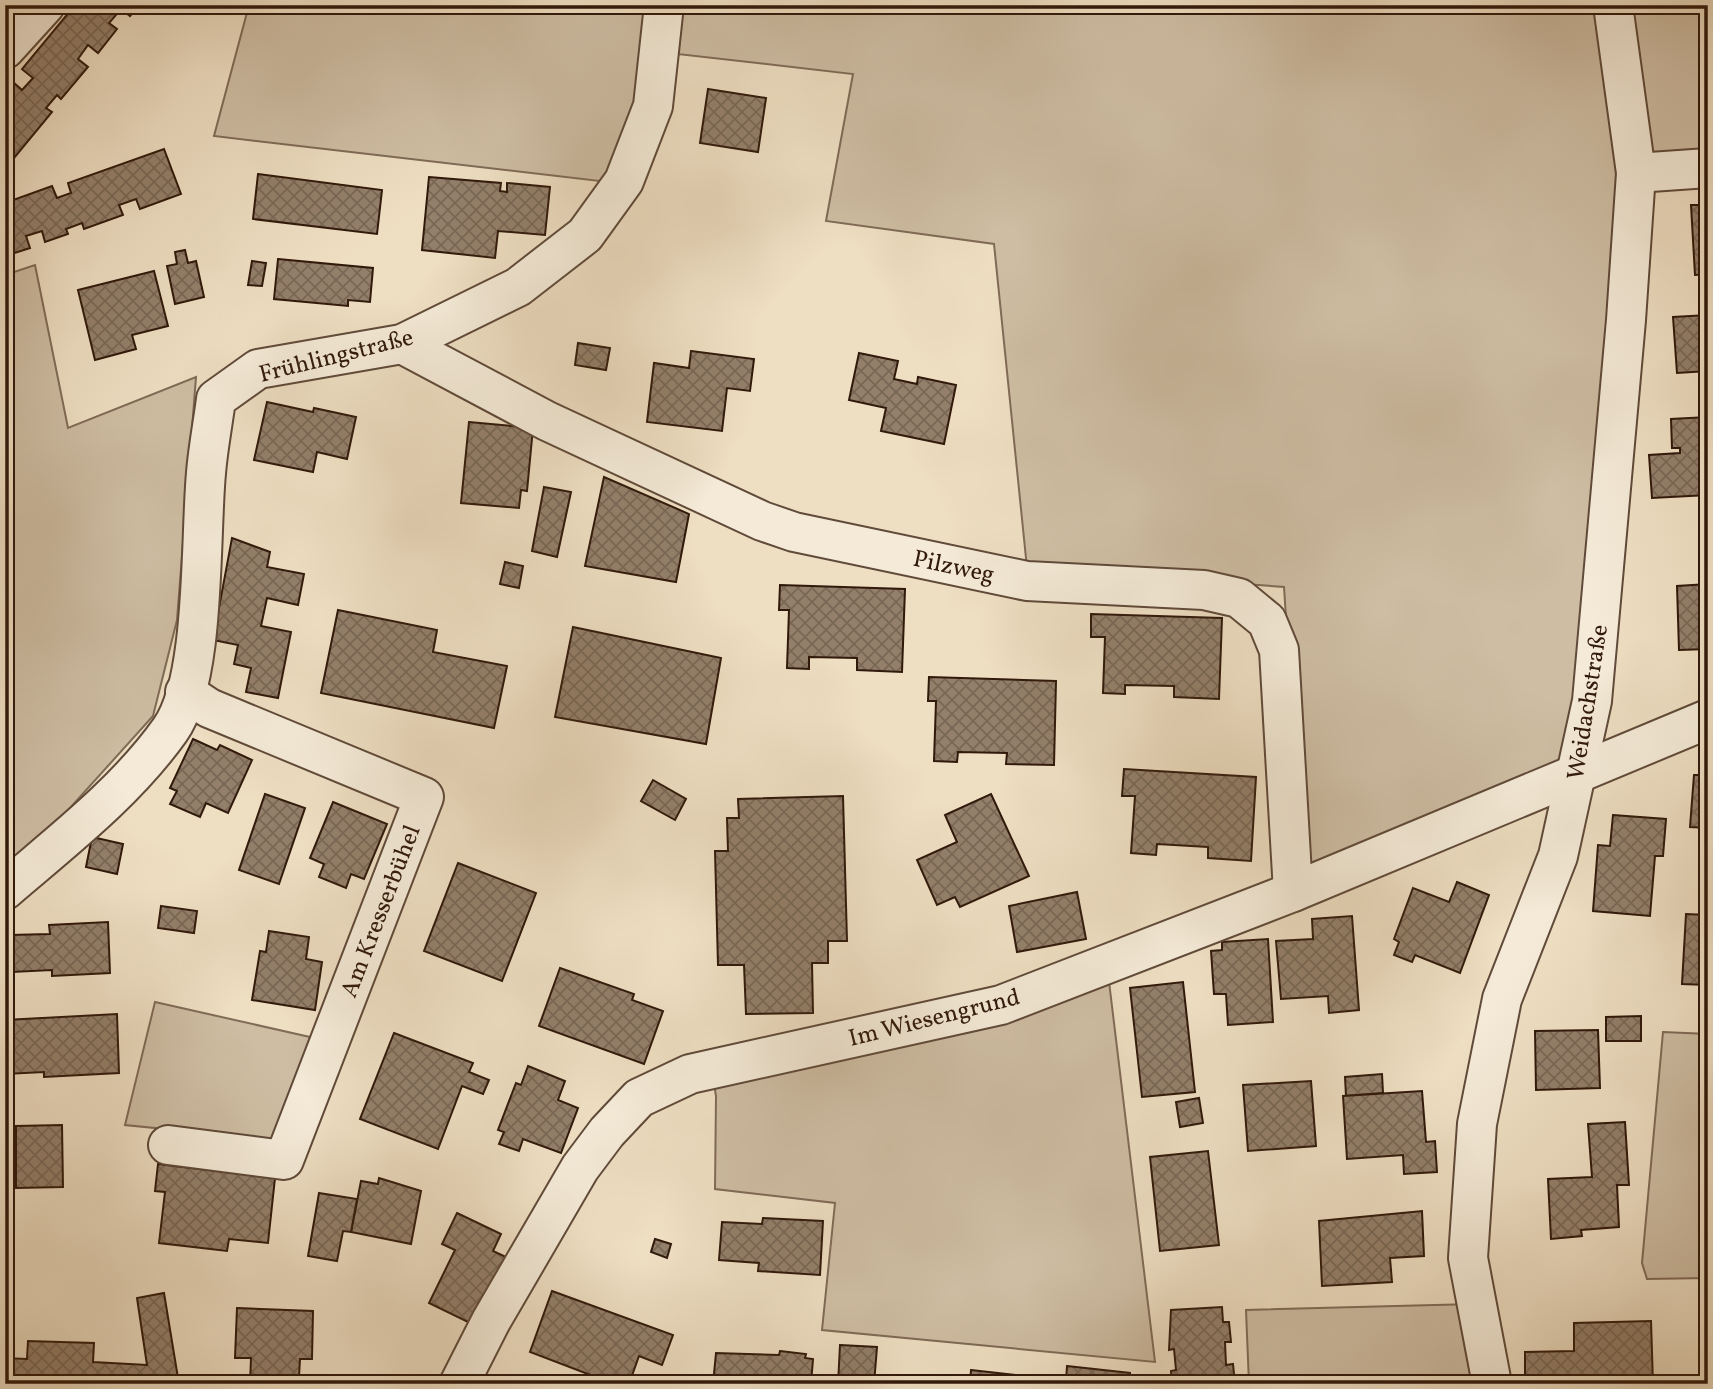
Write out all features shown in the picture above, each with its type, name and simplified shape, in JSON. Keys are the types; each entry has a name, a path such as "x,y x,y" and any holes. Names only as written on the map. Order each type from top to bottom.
{"street":[{"path":"5,49 46,5"},
{"name":"Frühlingstraße","path":"5,890 106,803 172,729 186,692 195,646 206,472 216,399 258,369 402,344 518,287 585,235 624,181 653,106 664,5"},
{"name":"Weidachstraße","path":"1492,1384 1468,1258 1477,1124 1502,999 1558,856 1592,701 1599,625 1636,173 1613,5"},
{"path":"1636,173 1708,168"},
{"name":"Pilzweg","path":"402,344 547,421 762,521 794,533 1027,581 1204,590 1239,598 1267,621 1279,650 1293,892"},
{"name":"Am Kresserbühel","path":"168,1145 284,1160 424,797 209,708 186,692"},
{"name":"Im Wiesengrund","path":"459,1384 491,1321 580,1168 607,1132 639,1098 690,1074 1000,1005 1293,892 1708,719"}],"shaded area":[{"path":"249,5 1708,5 1708,160 1628,170 1575,768 1303,880 1284,587 1027,568 994,244 826,221 853,74 678,54 608,182 214,136"},
{"path":"35,265 68,428 196,377 177,620 153,716 5,880 5,275"},
{"path":"1107,965 1155,1362 822,1330 835,1203 715,1189 716,1096 712,1072"},
{"path":"155,1002 310,1037 275,1140 125,1125"},
{"path":"1663,1032 1708,1034 1708,1278 1647,1279 1642,1263"},
{"path":"1473,1304 1489,1384 1249,1384 1246,1310"}],"building":[{"path":"75,5 139,5 130,16 121,9 109,23 117,29 98,53 88,45 78,59 88,67 61,99 57,95 46,108 52,112 5,169 5,91 13,82 22,90 33,78 22,69"},
{"path":"708,89 766,98 758,152 700,143"},
{"path":"164,149 181,194 140,209 136,199 119,205 123,215 84,229 82,223 66,229 68,234 45,242 42,231 26,236 30,248 5,256 5,203 52,186 57,198 71,193 68,183"},
{"path":"258,174 382,190 377,234 253,219"},
{"path":"429,177 501,183 500,191 507,192 507,183 550,187 545,235 498,231 495,258 422,250"},
{"path":"1691,205 1708,205 1708,274 1695,275"},
{"path":"185,250 188,263 196,261 204,297 175,304 167,266 177,264 175,252"},
{"path":"278,259 373,268 370,302 348,300 348,306 274,299"},
{"path":"252,261 266,263 262,286 248,285"},
{"path":"154,271 168,326 132,335 136,349 95,360 78,290"},
{"path":"1708,315 1708,371 1677,373 1673,317"},
{"path":"578,343 610,348 606,370 575,365"},
{"path":"691,351 754,359 750,391 727,388 722,431 647,422 654,363 689,368"},
{"path":"859,353 898,361 894,379 917,384 918,377 956,385 944,444 881,431 886,408 849,400"},
{"path":"267,402 313,412 314,408 356,417 347,459 317,452 313,472 254,460"},
{"path":"1708,417 1708,495 1652,498 1649,455 1680,453 1680,448 1672,448 1671,419"},
{"path":"469,422 533,428 527,491 521,490 519,508 461,503"},
{"path":"604,477 689,514 676,582 585,566"},
{"path":"544,487 571,492 557,557 532,551"},
{"path":"232,538 270,552 267,567 304,574 298,605 267,598 261,626 291,632 278,698 246,692 251,668 234,664 238,645 213,640"},
{"path":"505,562 523,566 519,588 500,584"},
{"path":"1708,584 1708,649 1679,650 1677,586"},
{"path":"780,585 905,589 902,672 857,670 857,658 809,657 809,669 787,668 789,610 779,610"},
{"path":"338,610 437,630 433,652 507,666 494,728 321,693"},
{"path":"1091,614 1222,618 1219,699 1174,697 1174,686 1125,685 1125,694 1103,693 1105,637 1091,637"},
{"path":"573,627 721,658 706,744 555,717"},
{"path":"929,677 1056,681 1054,765 1006,764 1007,753 958,752 957,762 934,761 936,701 928,701"},
{"path":"193,739 217,750 220,745 252,760 228,813 206,803 200,817 170,804 177,791 170,788"},
{"path":"1706,768 1708,828 1690,827 1694,775 1705,775"},
{"path":"1124,769 1256,777 1251,861 1208,858 1208,847 1157,844 1156,855 1131,853 1135,796 1122,796"},
{"path":"653,780 686,799 675,820 641,801"},
{"path":"265,794 305,808 279,884 239,870"},
{"path":"991,794 1029,876 960,907 955,897 937,905 917,860 957,842 945,815"},
{"path":"843,796 847,941 828,941 828,963 812,963 813,1013 746,1014 744,965 718,965 715,851 728,851 727,818 739,818 738,799"},
{"path":"333,802 387,824 364,879 351,874 346,888 319,877 324,864 310,858"},
{"path":"1613,815 1666,819 1663,856 1655,856 1650,916 1593,911 1598,845 1610,846"},
{"path":"92,837 123,844 117,874 86,867"},
{"path":"458,863 536,893 502,981 424,951"},
{"path":"1457,882 1489,895 1460,973 1415,955 1412,962 1394,955 1399,942 1394,939 1413,888 1449,902"},
{"path":"1077,892 1086,939 1017,952 1009,906"},
{"path":"161,906 197,911 194,933 158,928"},
{"path":"1686,914 1708,915 1708,985 1682,984"},
{"path":"1352,916 1359,1010 1329,1013 1328,996 1281,999 1276,941 1313,939 1312,919"},
{"path":"108,922 110,973 52,976 52,970 12,972 10,935 50,934 49,925"},
{"path":"269,931 309,937 306,959 322,962 315,1010 252,1000 260,951 266,952"},
{"path":"1268,939 1273,1022 1228,1025 1226,994 1214,994 1211,951 1222,950 1222,942"},
{"path":"560,968 634,994 632,1000 663,1011 644,1064 539,1026"},
{"path":"1183,982 1195,1092 1142,1097 1130,988"},
{"path":"117,1014 119,1073 44,1077 44,1072 5,1074 5,1020"},
{"path":"1641,1016 1641,1041 1606,1041 1606,1017"},
{"path":"1598,1030 1600,1088 1536,1090 1535,1031"},
{"path":"394,1033 473,1063 469,1072 489,1080 483,1094 462,1086 438,1149 360,1119"},
{"path":"528,1066 565,1081 558,1100 578,1108 561,1153 523,1139 519,1151 499,1144 504,1132 498,1130 516,1083 521,1085"},
{"path":"1382,1074 1383,1093 1346,1096 1345,1077"},
{"path":"1311,1081 1316,1146 1248,1151 1243,1085"},
{"path":"1422,1091 1426,1142 1435,1141 1437,1172 1404,1174 1403,1155 1347,1159 1343,1096"},
{"path":"1199,1098 1203,1123 1180,1127 1176,1102"},
{"path":"1625,1122 1629,1185 1617,1185 1619,1227 1581,1230 1582,1236 1551,1239 1548,1179 1592,1177 1588,1124"},
{"path":"62,1125 63,1187 16,1188 16,1126"},
{"path":"1208,1151 1219,1245 1160,1251 1150,1157"},
{"path":"158,1164 275,1178 268,1243 229,1239 227,1251 159,1243 165,1192 155,1191"},
{"path":"379,1178 421,1191 411,1244 351,1232 361,1181 378,1184"},
{"path":"319,1193 357,1199 351,1232 343,1231 337,1261 308,1256"},
{"path":"1422,1211 1424,1256 1390,1258 1392,1282 1322,1286 1319,1221"},
{"path":"457,1213 501,1234 493,1251 508,1258 470,1323 429,1303 455,1250 442,1244"},
{"path":"763,1218 823,1221 820,1275 758,1271 759,1263 719,1260 722,1222 762,1224"},
{"path":"655,1239 671,1244 667,1258 651,1252"},
{"path":"552,1291 673,1335 662,1365 639,1356 629,1384 614,1384 530,1352"},
{"path":"164,1293 179,1384 5,1384 5,1358 27,1359 28,1341 94,1343 93,1362 147,1365 137,1298"},
{"path":"1222,1307 1223,1322 1229,1322 1231,1342 1225,1342 1226,1365 1233,1364 1235,1384 1172,1384 1171,1371 1176,1370 1174,1349 1169,1350 1171,1310"},
{"path":"237,1308 313,1311 312,1359 300,1359 299,1377 388,1381 388,1384 250,1384 251,1358 235,1358"},
{"path":"1651,1321 1653,1384 1525,1384 1525,1352 1574,1351 1574,1323"},
{"path":"840,1345 877,1347 874,1384 838,1384"},
{"path":"780,1351 806,1354 805,1358 813,1359 811,1384 713,1384 716,1353 779,1355"},
{"path":"1067,1366 1130,1373 1130,1384 1071,1384 1066,1381"},
{"path":"971,1370 1071,1381 1071,1384 970,1384"}]}
